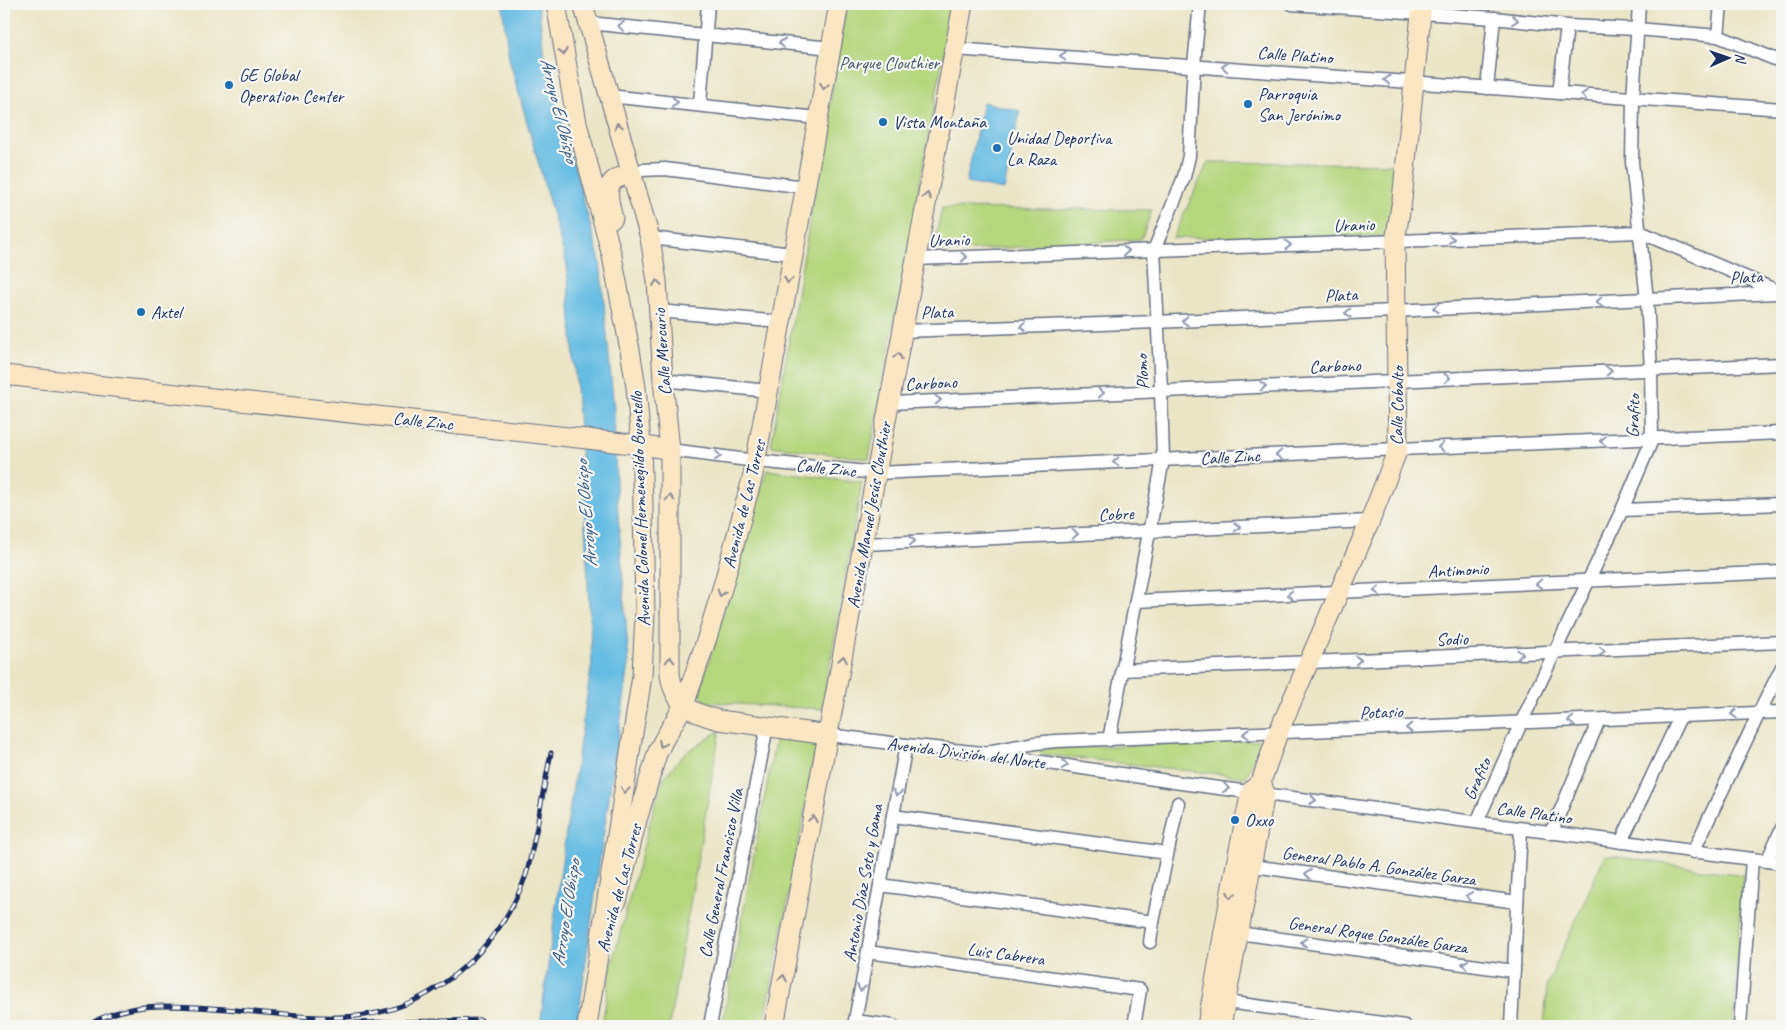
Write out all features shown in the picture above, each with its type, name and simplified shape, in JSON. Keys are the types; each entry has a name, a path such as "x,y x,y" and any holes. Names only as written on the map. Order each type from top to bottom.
{"street":[{"name":"Avenida Colonel Hermenegildo Buentello","path":"556,4 577,123 612,256 636,387 634,444 645,612 642,676 592,989"},
{"name":"Calle Mercurio","path":"583,4 650,238 657,281 663,380 670,450 670,673 676,696 684,705"},
{"path":"700,104 708,4"},
{"name":"Avenida de Las Torres","path":"592,989 627,866 637,820 657,754 662,741 684,705 707,638 756,461 840,4"},
{"name":"Avenida Manuel Jesús Clouthier","path":"774,1026 963,4"},
{"name":"Plomo","path":"1109,740 1162,460 1161,390 1154,250 1184,177 1189,156 1194,65 1200,4"},
{"path":"1292,4 1422,9 1567,26 1637,29 1718,36 1782,62"},
{"name":"Grafito","path":"1477,822 1520,723 1622,510 1652,440 1647,300 1632,162 1633,99 1639,4"},
{"path":"1718,36 1721,4"},
{"name":"Calle Cobalto","path":"1243,865 1259,789 1278,733 1370,521 1398,449 1395,241 1402,200 1422,9"},
{"path":"1487,88 1494,18"},
{"path":"589,23 831,48"},
{"path":"1559,92 1567,26"},
{"name":"Calle Platino","path":"954,48 1782,109"},
{"path":"609,96 700,104 818,118"},
{"path":"612,256 615,229 608,188 614,180 642,170 665,169 806,187"},
{"name":"Uranio","path":"915,259 1640,232 1782,293"},
{"path":"650,238 793,254"},
{"name":"Plata","path":"902,331 1157,322 1782,293"},
{"path":"659,311 781,322"},
{"name":"Carbono","path":"890,403 1782,364"},
{"name":"Calle Zinc","path":"6,373 49,381 634,444 756,461 877,473 1782,433"},
{"path":"663,380 768,391"},
{"path":"636,387 644,397 651,430 658,433 667,423"},
{"path":"1622,510 1782,504"},
{"name":"Cobre","path":"864,544 1370,521"},
{"name":"Antimonio","path":"1136,601 1782,572"},
{"name":"Sodio","path":"1122,670 1782,642"},
{"path":"1693,852 1758,713 1782,667"},
{"name":"Avenida División del Norte","path":"684,705 701,716 719,720 906,745 982,753 1181,783 1259,789"},
{"name":"Potasio","path":"982,753 1036,743 1782,712"},
{"path":"1622,842 1680,717"},
{"path":"1551,833 1599,720"},
{"name":"Calle General Francisco Villa","path":"710,1026 766,726"},
{"name":"Antonio Díaz Soto y Gama","path":"854,1024 906,745"},
{"name":"Calle Platino","path":"1259,789 1551,833 1782,863"},
{"path":"1150,942 1178,803"},
{"path":"892,816 1167,853"},
{"path":"1510,1026 1521,828"},
{"path":"1767,861 1782,828"},
{"path":"1740,1026 1752,859"},
{"path":"1207,1026 1218,1001 1238,933 1243,865"},
{"path":"1221,1026 1218,1001 1243,865"},
{"name":"General Pablo A. González Garza","path":"1243,865 1517,902"},
{"path":"880,885 1153,922"},
{"name":"General Roque González Garza","path":"1238,933 1514,971"},
{"name":"Luis Cabrera","path":"868,952 1140,990 1134,1026"},
{"path":"587,1026 592,989"},
{"path":"1218,1001 1406,1026"},
{"path":"854,1024 893,1026"}],"green space":[{"name":"Parque Clouthier","path":"847,4 953,4 869,459 771,446"},
{"path":"1208,162 1399,164 1387,236 1173,238"},
{"path":"942,208 1152,210 1141,239 932,253"},
{"path":"767,470 862,482 822,709 706,702 699,694"},
{"path":"720,730 669,1026 602,1026 611,967 654,807 664,777 685,753"},
{"path":"776,737 817,745 764,1026 722,1026"},
{"path":"1262,740 1246,777 1040,754 1041,749"},
{"path":"1605,855 1743,875 1733,1026 1544,1026 1547,985"}],"water":[{"name":"Arroyo El Obispo","path":"502,4 538,4 544,55 600,261 614,409 616,485 629,665 577,1026 540,1026 564,846 592,663 583,483 567,265 509,58"},
{"path":"983,102 1020,111 1004,190 966,183"}],"railway":[{"path":"86,1026 103,1017 137,1008 154,1006 226,1009 296,1016 348,1017 365,1015 392,1009 418,998 442,984 464,967 484,947 501,924 515,900 529,863 551,753"},
{"path":"350,1023 481,1020"},
{"path":"288,1026 343,1023"}],"place":[{"name":"GE Global Operation Center","path":"229,85"},
{"name":"Parroquia San Jerónimo","path":"1248,104"},
{"name":"Vista Montaña","path":"883,122"},
{"name":"Unidad Deportiva La Raza","path":"997,148"},
{"name":"Axtel","path":"141,312"},
{"name":"Oxxo","path":"1235,820"}]}
